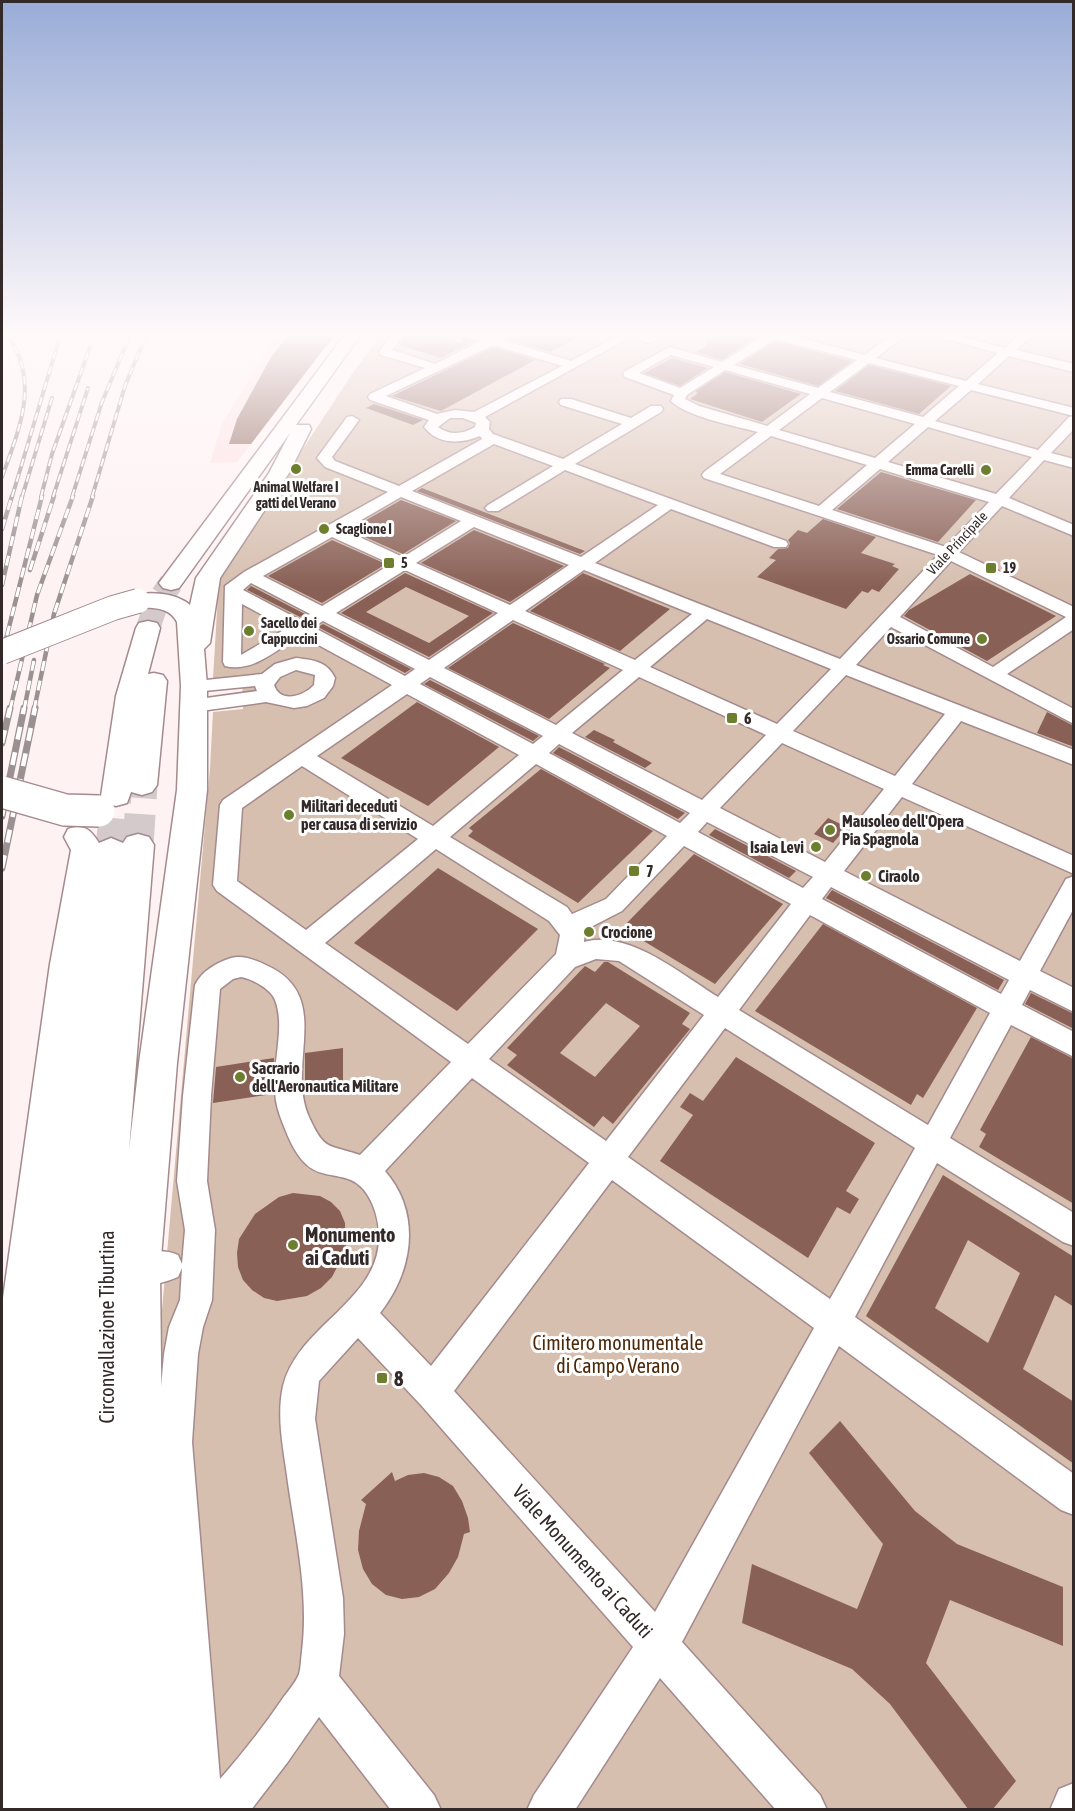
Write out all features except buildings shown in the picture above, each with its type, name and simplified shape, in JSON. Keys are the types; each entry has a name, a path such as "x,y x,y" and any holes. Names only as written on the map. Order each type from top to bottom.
{"highway":[{"path":"2,808 116,836 192,790 193,653 189,622 184,612 162,601 167,586 171,557 276,418"},
{"path":"167,586 291,418"},
{"path":"2,652 167,586 279,473 306,418"},
{"path":"227,480 279,434"},
{"path":"167,586 199,633 193,653"},
{"name":"Circonvallazione Tiburtina","path":"73,1809 62,1407 64,1319 79,1110 116,836 129,696 158,628 159,658 151,696 142,785"},
{"path":"20,1809 13,1514 18,1366 26,1279 79,885 116,836 131,804 156,793 175,779 191,759"},
{"path":"2,792 65,810 116,836"},
{"path":"116,836 158,1064 153,1268 137,1449 160,1809"},
{"name":"Circonvallazione Tiburtina","path":"116,836 103,1318 109,1518 125,1809"},
{"path":"48,1233 79,1110"}],"lane":[{"path":"437,418 431,427 439,434 457,437 482,431"},
{"path":"461,418 482,431 564,465 780,544"},
{"path":"472,521 248,660 232,662 234,586 400,492 501,418"},
{"path":"615,418 632,423"},
{"path":"493,508 641,418"},
{"path":"723,418 997,499 1074,531"},
{"path":"787,418 709,475 948,553 1074,614"},
{"path":"909,418 1074,464"},
{"path":"821,512 930,418"},
{"path":"352,420 324,458 330,464 1074,758"},
{"name":"Viale Principale","path":"581,936 614,905 843,668 997,499 1074,420"},
{"path":"1054,441 1074,453"},
{"path":"669,504 231,805 225,885 1074,1497"},
{"path":"332,531 1074,866"},
{"path":"250,576 1074,1001"},
{"path":"234,592 1074,1046"},
{"path":"307,944 705,612"},
{"path":"888,618 1074,718"},
{"path":"994,675 1074,620"},
{"path":"194,697 206,704 268,687"},
{"path":"432,1392 806,902 957,713"},
{"path":"301,756 434,836 581,936 627,954 720,1014 1074,1231"},
{"path":"549,1809 658,1646 1074,885"},
{"path":"364,1172 470,1062 581,936"},
{"path":"201,1809 174,1442 181,1354 186,1327 196,1299 200,1230 192,1181 196,1096 208,985 224,970 244,966 268,978 285,991 291,1006 288,1095 294,1115 311,1149 327,1162 364,1172 380,1189 387,1202 395,1238 390,1261 378,1289 359,1315 306,1369 299,1389 297,1419 324,1598 324,1634 318,1682 289,1726 239,1792 221,1809"},
{"name":"Viale Monumento ai Caduti","path":"359,1315 432,1392 805,1809"},
{"path":"318,1682 419,1809"},
{"path":"1072,1809 1074,1804"}],"shaded area":[{"path":"226,418 271,418 237,462 210,463"}],"green space":[{"name":"Cimitero monumentale di Campo Verano","path":"323,418 1073,418 1073,1809 179,1810 158,1355 213,712 243,709 242,676 213,679 219,577"}],"tunnel":[{"path":"148,628 156,605 171,583"},
{"path":"138,845 142,785"},
{"path":"111,849 116,796"}],"railway":[{"path":"2,477 21,418"},
{"path":"12,497 36,418"},
{"path":"22,497 46,418"},
{"path":"41,497 52,454 65,418"},
{"path":"53,497 79,418"},
{"path":"72,497 97,418"},
{"path":"92,497 116,418"},
{"path":"2,529 12,496"},
{"path":"2,585 22,496"},
{"path":"2,655 42,496"},
{"path":"30,570 54,496"},
{"path":"10,710 37,595 73,496"},
{"path":"34,710 54,614 93,496"},
{"path":"24,710 34,660"},
{"path":"2,743 10,708"},
{"path":"2,816 24,708"},
{"path":"2,868 35,708"}],"place":[{"name":"Animal Welfare I gatti del Verano","path":"296,469"},
{"name":"Emma Carelli","path":"986,470"},
{"name":"Scaglione I","path":"324,529"},
{"name":"5","path":"389,563"},
{"name":"19","path":"991,568"},
{"name":"Sacello dei Cappuccini","path":"249,631"},
{"name":"Ossario Comune","path":"982,639"},
{"name":"6","path":"732,718"},
{"name":"Militari deceduti per causa di servizio","path":"289,815"},
{"name":"Mausoleo dell'Opera Pia Spagnola","path":"830,830"},
{"name":"Isaia Levi","path":"816,847"},
{"name":"7","path":"634,871"},
{"name":"Ciraolo","path":"866,876"},
{"name":"Crocione","path":"589,932"},
{"name":"Sacrario dell'Aeronautica Militare","path":"240,1077"},
{"name":"Monumento ai Caduti","path":"293,1245"},
{"name":"8","path":"382,1378"}]}
